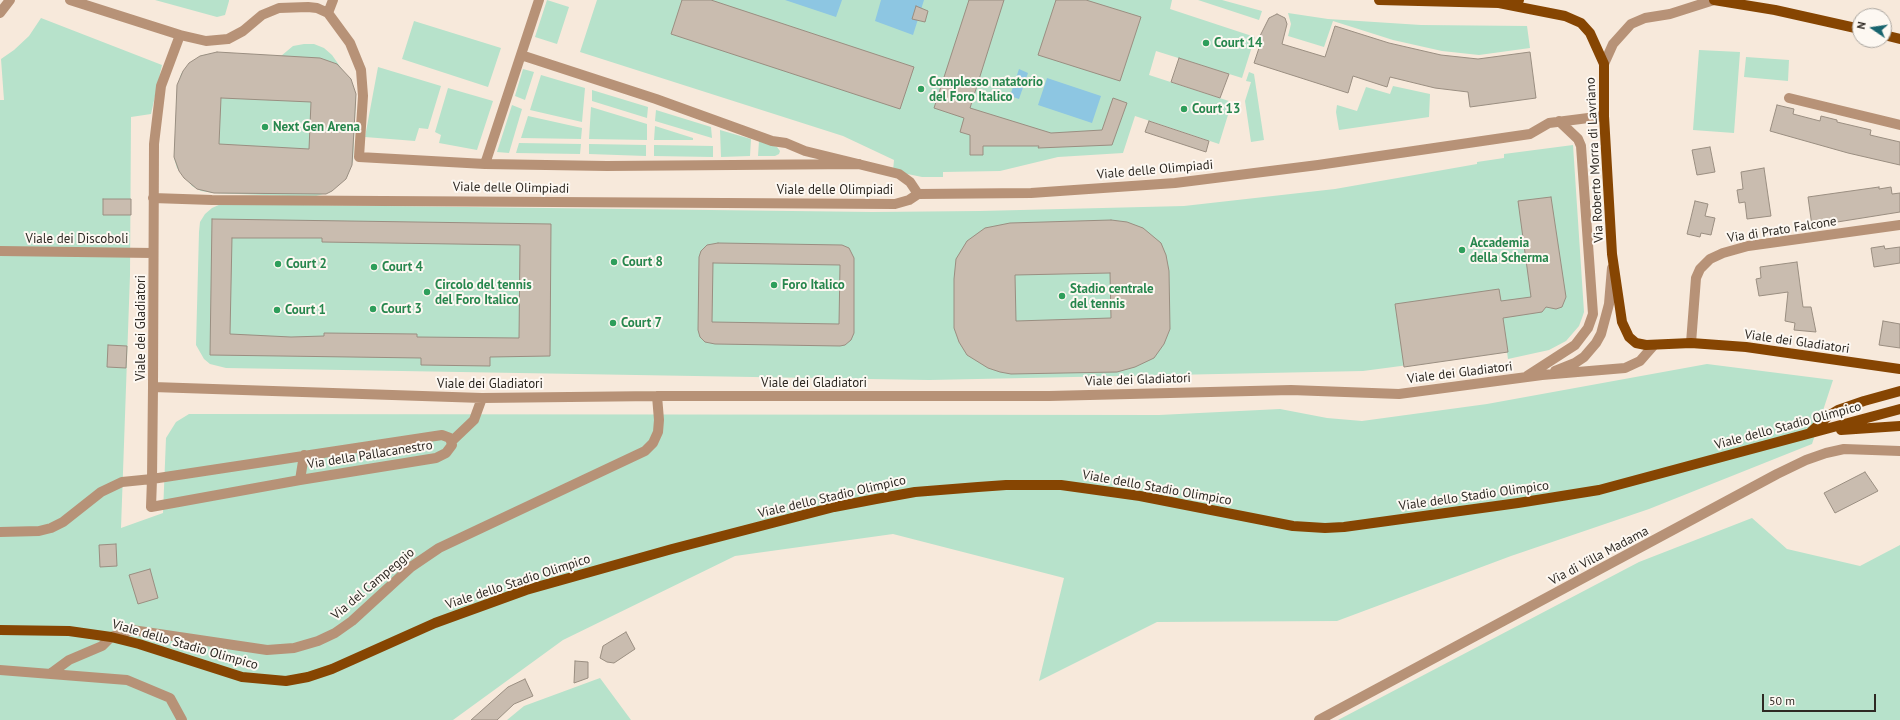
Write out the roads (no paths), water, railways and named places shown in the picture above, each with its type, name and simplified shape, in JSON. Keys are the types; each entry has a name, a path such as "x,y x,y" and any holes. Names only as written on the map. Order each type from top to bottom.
{"main road":[{"path":"1379,0 1499,3 1520,0"},
{"path":"1714,0 1775,10 1852,27"},
{"name":"Via Roberto Morra di Lavriano","path":"1499,3 1565,16 1581,23 1590,33 1604,64 1604,116 1612,254 1625,332 1636,343 1654,345 1691,343"},
{"name":"Viale dei Gladiatori","path":"1691,343 1760,349 1900,369"},
{"path":"1809,433 1828,416 1838,410 1900,391"},
{"name":"Viale dello Stadio Olimpico","path":"0,630 69,631 111,637 139,644 242,677 286,680 308,676 332,668 477,606 526,590 672,549 834,508 915,492 1006,485 1061,485 1140,496 1293,526 1339,528 1599,490 1900,409"},
{"path":"1809,433 1900,426"}],"street":[{"path":"0,13 10,0"},
{"path":"70,0 180,35 206,41 228,39 243,31 262,15 279,8 312,8 328,13 350,43 361,70 363,96 359,158 485,164 607,166 859,164"},
{"path":"328,13 333,0"},
{"path":"485,164 539,0"},
{"name":"Via Roberto Morra di Lavriano","path":"1604,64 1613,44 1631,24 1645,18 1670,14 1714,0"},
{"name":"Viale dei Gladiatori","path":"180,35 161,86 154,144 153,387 485,398 657,396 1049,396 1291,390 1399,394 1542,375 1625,368 1640,361 1654,345"},
{"path":"521,55 656,99 772,141 786,143 805,151 902,176 910,182 918,194"},
{"path":"1789,98 1900,125"},
{"name":"Viale delle Olimpiadi","path":"153,198 212,200 895,204 909,200 918,194 1031,193 1175,183 1318,165 1530,134 1549,123 1604,116"},
{"path":"1524,378 1575,345 1588,328 1593,314 1581,146 1578,139 1559,121"},
{"name":"Via di Prato Falcone","path":"1691,343 1696,278 1700,269 1710,259 1723,253 1748,246 1900,225"},
{"name":"Viale dei Discoboli","path":"0,252 153,253"},
{"name":"Via Roberto Morra di Lavriano","path":"1542,375 1575,363 1584,357 1596,343 1605,324 1609,304 1612,254"},
{"name":"Via della Pallacanestro","path":"0,532 39,531 51,528 112,486 122,482 152,479 442,435 447,436 452,441 452,445 446,454 436,458 300,480 151,507 152,479 153,387"},
{"name":"Via del Campeggio","path":"111,637 125,631 142,630 267,650 294,648 318,641 335,633 352,621 401,575 436,550 500,518 645,451 653,443 658,432 659,420 657,396"},
{"path":"452,441 474,420 485,398"},
{"name":"Via di Villa Madama","path":"1319,720 1413,671 1777,474 1806,460 1844,449 1900,451"},
{"path":"300,480 304,455"},
{"path":"50,674 70,660 98,649 111,637"},
{"path":"0,670 127,680 170,698 182,720"}],"water":[{"path":"785,0 842,0 836,17"},
{"path":"881,0 924,0 913,35 875,21"},
{"path":"1019,69 1028,73 1019,99 1010,96"},
{"path":"1047,78 1101,96 1092,123 1038,105"}],"place":[{"name":"Court 14","path":"1206,43"},
{"name":"Complesso natatorio del Foro Italico","path":"921,89"},
{"name":"Court 13","path":"1184,109"},
{"name":"Next Gen Arena","path":"265,127"},
{"name":"Accademia della Scherma","path":"1462,250"},
{"name":"Court 8","path":"614,262"},
{"name":"Court 2","path":"278,264"},
{"name":"Court 4","path":"374,267"},
{"name":"Foro Italico","path":"774,285"},
{"name":"Circolo del tennis del Foro Italico","path":"427,292"},
{"name":"Stadio centrale del tennis","path":"1062,296"},
{"name":"Court 3","path":"373,309"},
{"name":"Court 1","path":"277,310"},
{"name":"Court 7","path":"613,323"}]}
